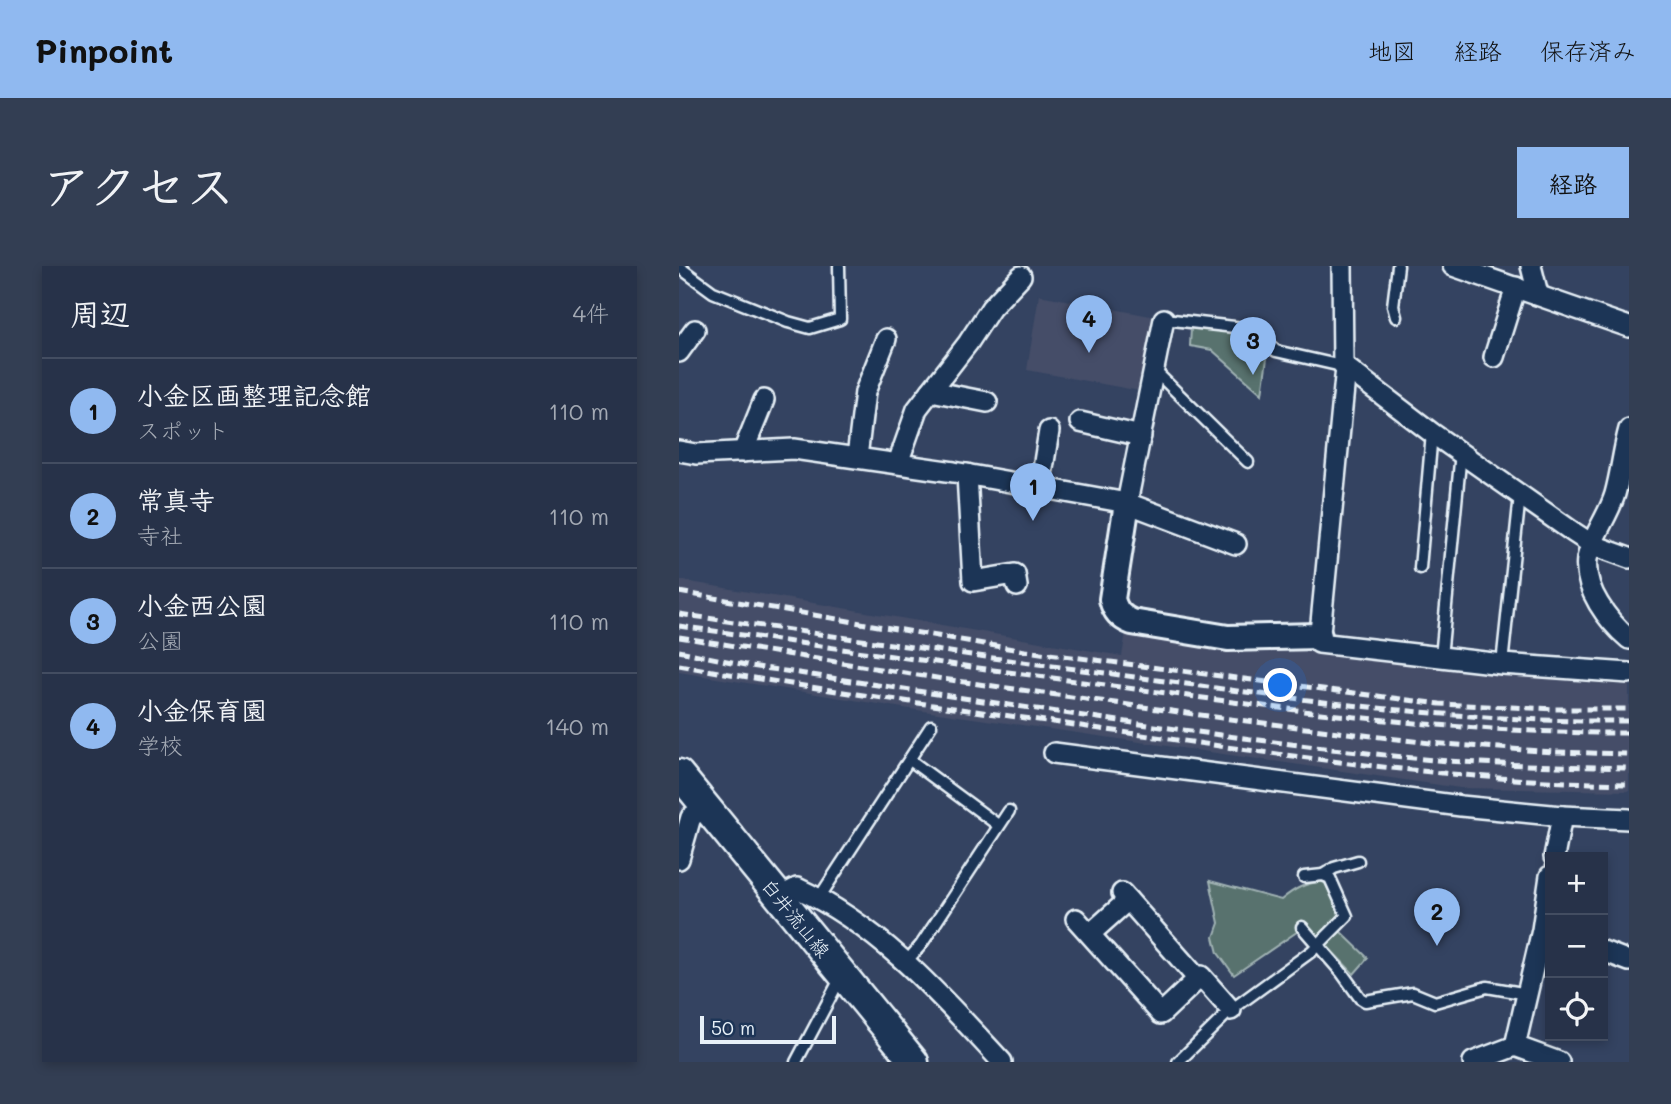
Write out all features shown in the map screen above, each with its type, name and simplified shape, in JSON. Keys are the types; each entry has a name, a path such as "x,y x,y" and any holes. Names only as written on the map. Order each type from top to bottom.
{"main road":[{"name":"白井流山線","path":"679,774 910,1061"}],"street":[{"path":"1342,266 1343,365 1432,433 1593,545 1629,558"},
{"path":"1453,266 1629,327"},
{"path":"1531,266 1538,295"},
{"path":"898,463 917,409 968,343 991,308 1021,276"},
{"path":"1494,357 1516,287"},
{"path":"1164,319 1127,503 1112,598 1114,609 1122,618 1132,622 1228,638 1319,636"},
{"path":"679,352 695,330"},
{"path":"857,457 865,392 886,339"},
{"path":"1346,367 1319,643 1501,664 1629,673"},
{"path":"931,391 987,402"},
{"path":"743,452 764,400"},
{"path":"1080,422 1141,436"},
{"path":"1629,429 1615,494 1587,559 1589,580 1610,619 1629,639"},
{"path":"1040,487 1049,431"},
{"path":"679,451 696,454 743,452 857,457 967,474 1127,503 1236,544"},
{"path":"967,474 973,581 1015,574 1017,586"},
{"path":"1054,753 1461,806 1562,816 1629,819"},
{"path":"679,859 691,817 706,806"},
{"path":"1555,852 1562,816"},
{"path":"779,897 797,888 819,898 865,928 938,993 1002,1062"},
{"path":"1090,934 1125,896 1198,979"},
{"path":"1545,901 1542,916 1545,928"},
{"path":"1076,919 1161,1014 1201,976 1231,1010"},
{"path":"1515,1046 1545,935"},
{"path":"1608,953 1629,961"},
{"path":"1473,1062 1515,1046 1559,1062"}],"lane":[{"path":"679,267 713,292 810,328 839,319 839,266"},
{"path":"1395,317 1393,306 1398,266"},
{"path":"1164,319 1252,329 1276,351 1346,367"},
{"path":"1154,369 1248,462"},
{"path":"1420,568 1432,433"},
{"path":"1441,657 1461,452"},
{"path":"1501,664 1520,495"},
{"path":"819,898 931,726"},
{"path":"910,760 998,825"},
{"path":"906,962 921,945 1009,811"},
{"path":"1304,877 1323,875 1357,860"},
{"path":"1178,1062 1231,1010 1317,946 1347,916 1330,878 1323,875"},
{"path":"1303,927 1365,1001 1413,993 1435,1002 1487,987 1528,994"},
{"path":"796,1062 842,974"}],"shaded area":[{"path":"1039,295 1156,317 1140,391 1027,370"},
{"path":"679,580 1122,656 1126,632 1413,663 1629,678 1629,791 1460,788 903,708 679,672"}],"green space":[{"path":"1191,328 1253,335 1268,351 1262,394 1212,350 1190,346"},
{"path":"1210,881 1281,900 1301,887 1324,881 1340,913 1341,932 1368,958 1354,974 1307,925 1234,975 1218,953 1214,937 1219,923"}],"railway":[{"path":"679,592 1025,651 1440,704 1629,709"},
{"path":"679,614 1389,709 1509,718 1629,721"},
{"path":"679,626 1339,715 1513,730 1629,733"},
{"path":"679,637 943,679 1222,718 1430,743 1553,752 1629,754"},
{"path":"679,651 751,666 1086,716 1339,750 1449,761 1629,768"},
{"path":"679,665 839,691 1303,757 1498,778 1629,784"}],"place":[{"name":"小金保育園","path":"1089,353"},
{"name":"小金西公園","path":"1253,375"},
{"name":"小金区画整理記念館","path":"1033,521"},
{"name":"常真寺","path":"1437,946"}]}
